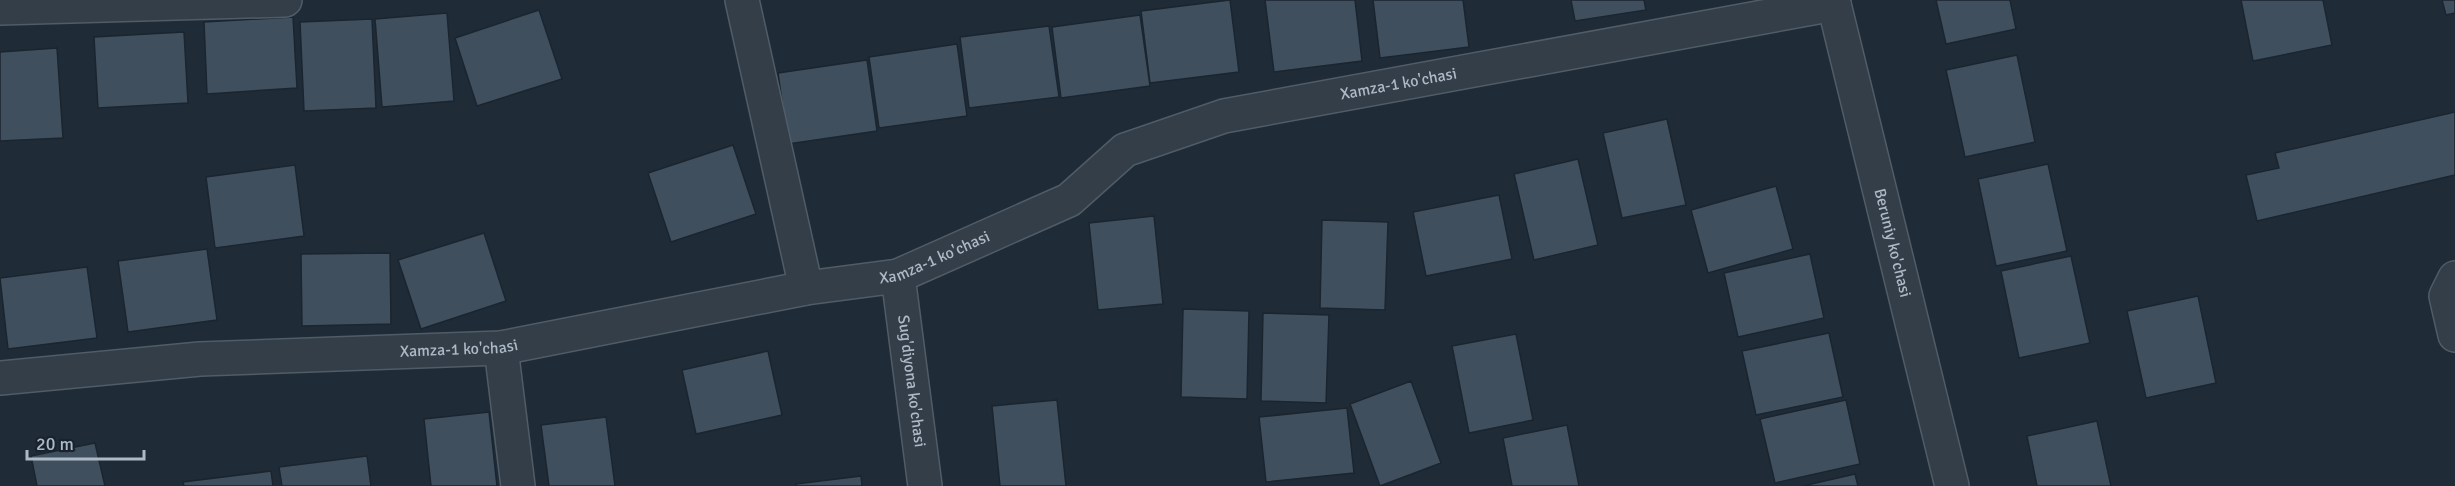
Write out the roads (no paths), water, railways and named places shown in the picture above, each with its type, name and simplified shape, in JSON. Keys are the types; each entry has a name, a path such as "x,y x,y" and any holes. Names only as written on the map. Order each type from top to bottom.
{"street":[{"path":"0,8 285,0"},
{"path":"742,0 806,288"},
{"name":"Xamza-1 ko'chasi","path":"0,378 200,359 501,348 806,288 898,276 1069,200 1125,150 1224,116 1833,2"},
{"name":"Beruniy ko'chasi","path":"1833,2 1952,486"},
{"name":"Sug'diyona ko'chasi","path":"898,276 925,486"},
{"path":"2455,278 2446,296 2455,335"},
{"path":"501,348 518,486"}]}
